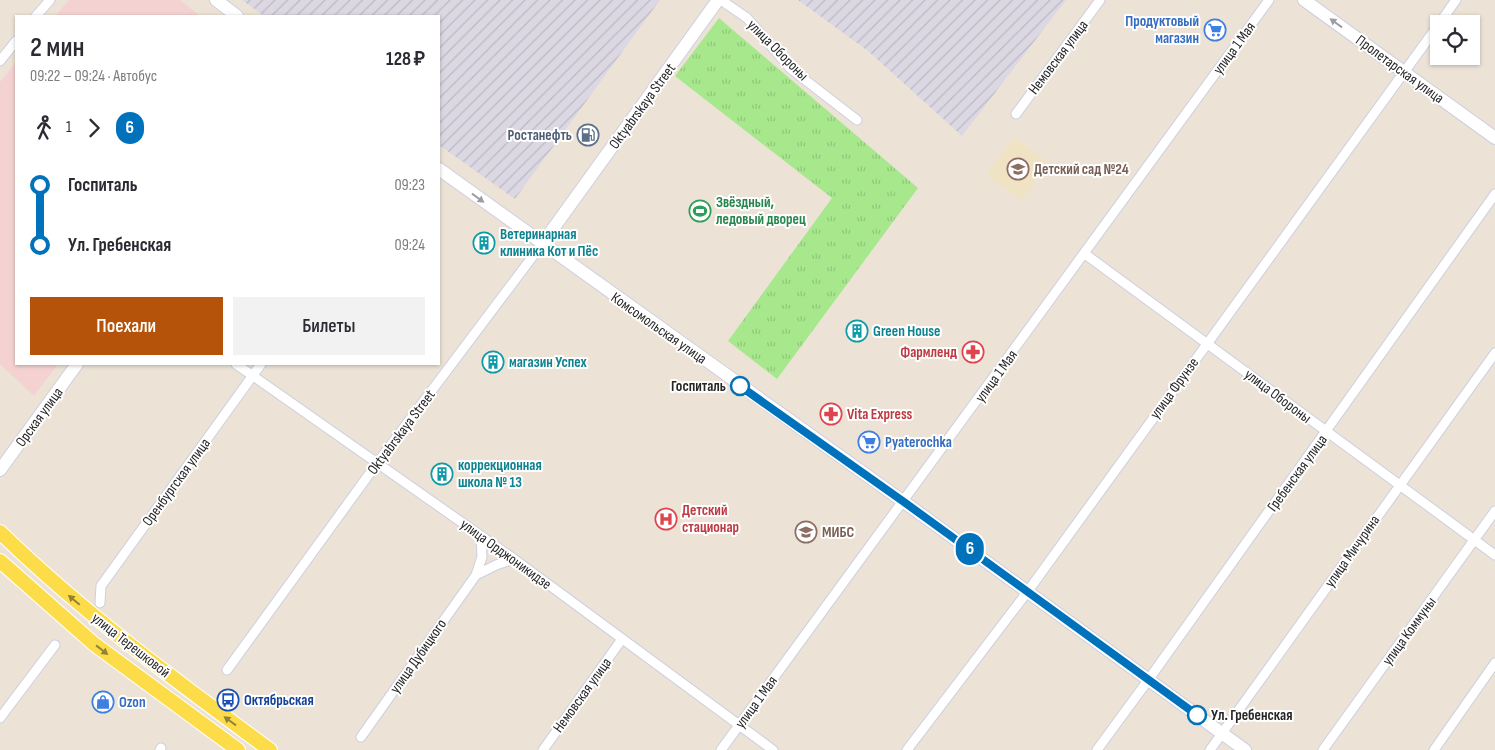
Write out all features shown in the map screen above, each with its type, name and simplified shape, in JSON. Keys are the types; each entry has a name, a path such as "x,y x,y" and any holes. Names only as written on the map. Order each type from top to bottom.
{"main road":[{"path":"216,0 235,15"},
{"name":"Oktyabrskaya Street","path":"542,244 719,0"},
{"name":"Пролетарская улица","path":"1304,0 1495,138"},
{"name":"Комсомольская улица","path":"440,170 1028,591 1245,750"},
{"name":"Орская улица","path":"0,470 76,365"},
{"name":"улица Терешковой","path":"0,532 44,574 91,614 162,671 270,750"},
{"name":"улица Терешковой","path":"0,561 94,644 238,750"}],"street":[{"path":"37,15 50,0"},
{"name":"улица Обороны","path":"719,0 747,18 792,69 857,120"},
{"name":"Немовская улица","path":"1016,114 1100,0"},
{"name":"улица 1 Мая","path":"721,750 1269,0"},
{"name":"улица Фрунзе","path":"1445,15 1456,0"},
{"name":"улица Фрунзе","path":"907,750 1028,591 1430,36"},
{"path":"0,61 15,42"},
{"name":"Гребенская улица","path":"1097,750 1150,680 1495,194"},
{"name":"Oktyabrskaya Street","path":"227,670 378,462 542,244"},
{"name":"улица Обороны","path":"1085,254 1495,555"},
{"name":"улица Мичурина","path":"1210,750 1398,485 1495,353"},
{"name":"улица Орджоникидзе","path":"237,365 514,559 773,750"},
{"name":"Оренбургская улица","path":"100,603 101,586 260,365"},
{"name":"улица Коммуны","path":"1323,750 1495,511"},
{"name":"улица Дубицкого","path":"360,737 476,575 482,557 481,536"},
{"name":"улица Дубицкого","path":"476,575 496,564 514,559"},
{"name":"Немовская улица","path":"543,750 622,639"},
{"path":"0,718 55,645"},
{"path":"1434,750 1495,663"}],"shaded area":[{"path":"69,0 180,0 199,15 56,15"},
{"path":"242,0 660,0 515,199 440,146 440,15 263,15"},
{"path":"798,0 1066,0 962,136 868,51"},
{"path":"15,63 15,365 57,365 34,396 0,364 0,82"},
{"name":"Детский сад №24","path":"1014,137 1049,163 1021,200 986,175"}],"green space":[{"path":"719,18 918,188 777,379 728,341 832,198 675,76"}],"bus line":[{"name":"6","path":"740,386 904,502 1197,715"}],"place":[{"name":"Продуктовый магазин","path":"1215,30"},
{"name":"Ростанефть","path":"588,135"},
{"name":"Детский сад №24","path":"1018,169"},
{"name":"Звёздный, ледовый дворец","path":"700,211"},
{"name":"Ветеринарная клиника Кот и Пёс","path":"484,243"},
{"name":"Green House","path":"857,331"},
{"name":"Фармленд","path":"973,352"},
{"name":"магазин Успех","path":"493,362"},
{"name":"Госпиталь","path":"740,386"},
{"name":"Vita Express","path":"831,414"},
{"name":"Pyaterochka","path":"869,442"},
{"name":"коррекционная школа № 13","path":"442,474"},
{"name":"Детский стационар","path":"666,519"},
{"name":"МИБС","path":"806,532"},
{"name":"Октябрьская","path":"228,700"},
{"name":"Ozon","path":"103,702"},
{"name":"Ул. Гребенская","path":"1197,715"}]}
